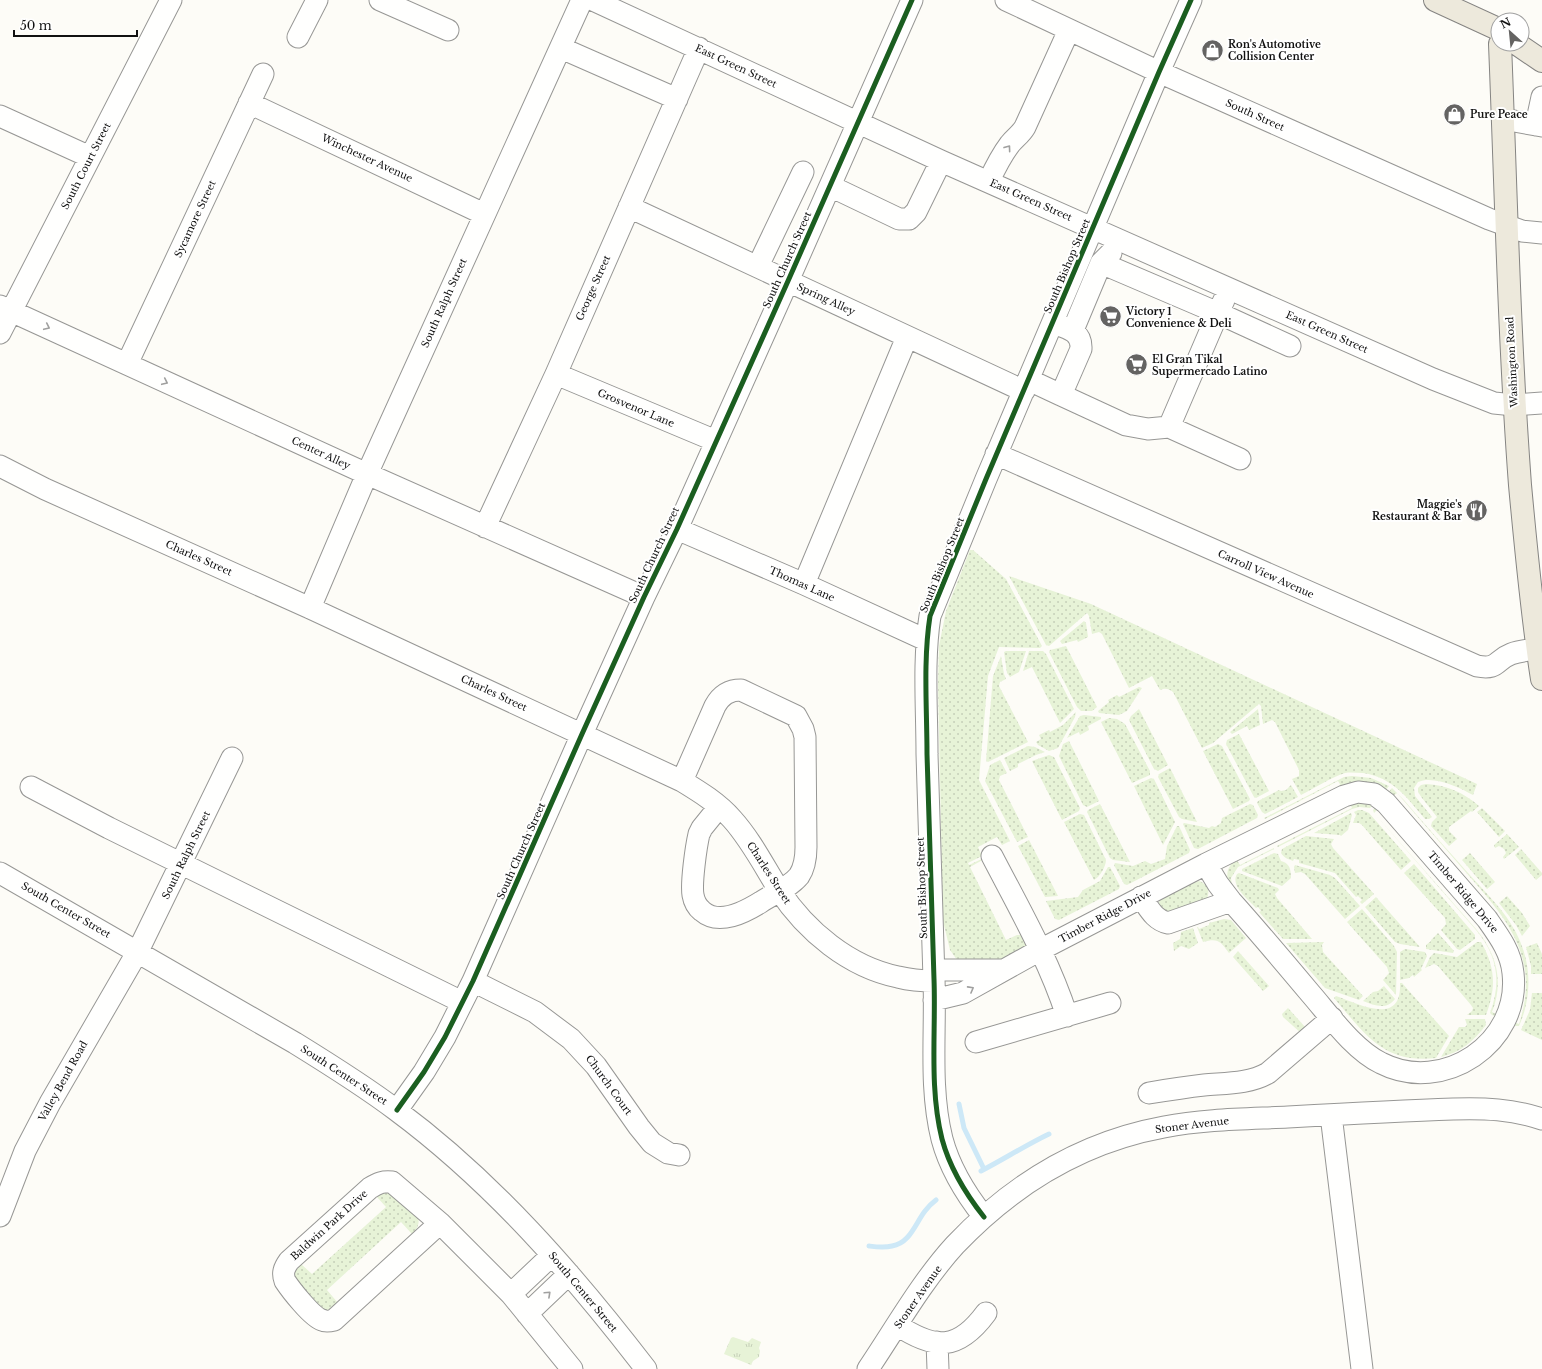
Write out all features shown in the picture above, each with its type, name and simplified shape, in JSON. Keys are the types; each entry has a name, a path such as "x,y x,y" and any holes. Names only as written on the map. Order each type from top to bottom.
{"main road":[{"path":"1442,1 1490,25"},
{"path":"1530,45 1542,59"},
{"name":"Washington Road","path":"1500,52 1514,405 1526,551 1537,649 1542,679"},
{"path":"1530,52 1542,59"}],"street":[{"name":"South Court Street","path":"0,333 6,309 90,157 171,0"},
{"path":"298,37 317,0"},
{"path":"380,0 448,30"},
{"name":"South Ralph Street","path":"310,608 367,474 582,0"},
{"name":"East Green Street","path":"593,0 941,161 1433,379 1494,403 1514,405 1542,404"},
{"name":"South Church Street","path":"397,1110 424,1072 445,1037 473,981 582,734 644,597 677,529 812,228 912,0"},
{"name":"South Street","path":"1006,0 1159,72 1489,219 1522,231 1542,233"},
{"name":"South Bishop Street","path":"984,1217 969,1198 955,1174 942,1139 937,1114 930,870 926,640 930,616 996,454 1191,0"},
{"path":"989,181 996,164 1010,144 1021,134 1025,127 1069,30"},
{"path":"561,48 677,99"},
{"name":"George Street","path":"485,527 556,374 699,48"},
{"name":"Sycamore Street","path":"127,364 264,74"},
{"path":"1503,119 1539,125 1542,97"},
{"name":"Winchester Avenue","path":"249,103 484,214"},
{"path":"0,116 90,157"},
{"path":"830,186 899,219 909,219 916,212 941,161"},
{"path":"758,266 803,172"},
{"name":"Spring Alley","path":"629,207 907,337 1026,386 1061,395 1126,425 1148,429 1169,427"},
{"path":"783,214 812,228"},
{"path":"1073,330 1102,263 1112,252 1117,239"},
{"path":"1102,263 1290,346"},
{"path":"1229,288 1169,427 1240,459"},
{"name":"Center Alley","path":"6,309 367,474 644,597"},
{"path":"1053,323 1073,330 1080,339 1081,349 1061,395"},
{"path":"804,584 907,337"},
{"name":"Grosvenor Lane","path":"556,374 716,441"},
{"name":"Carroll View Avenue","path":"996,454 1477,666 1486,668 1494,666 1506,656 1537,649"},
{"name":"Charles Street","path":"0,466 45,489 310,608 682,781 699,791 732,818 748,839 796,914 834,948 876,971 934,984"},
{"name":"Thomas Lane","path":"677,529 804,584 926,640"},
{"path":"682,781 715,706 726,693 741,690 796,716 804,729 805,737 806,857 803,869 799,875 780,890 751,907 725,917 711,916 701,910 697,906 692,891 698,842 702,828 719,807"},
{"name":"South Ralph Street","path":"138,951 182,864 232,758"},
{"path":"30,787 182,864 462,1002"},
{"name":"Timber Ridge Drive","path":"934,984 963,994 1040,950 1141,897 1206,864 1344,796 1358,792 1374,794 1386,803 1487,919 1502,939 1508,951 1514,984 1512,999 1503,1023 1494,1038 1469,1060 1454,1067 1436,1072 1420,1073 1393,1068 1371,1058 1332,1018 1232,901 1218,884 1206,864"},
{"path":"992,856 1040,950 1060,993 1067,1016"},
{"name":"South Center Street","path":"0,872 295,1043 337,1069 397,1110 479,1180 552,1255 607,1319 646,1369"},
{"path":"1141,897 1154,916 1168,923 1232,901"},
{"name":"Valley Bend Road","path":"0,1212 25,1151 50,1102 138,951"},
{"name":"Timber Ridge Drive","path":"934,984 1005,970"},
{"name":"Church Court","path":"473,981 535,1012 571,1039 596,1066 652,1143 668,1153 679,1155"},
{"path":"976,1042 1110,1003"},
{"path":"1149,1093 1182,1087 1237,1082 1262,1076 1268,1073 1332,1018"},
{"name":"Stoner Avenue","path":"868,1369 928,1279 954,1246 984,1217 1006,1198 1041,1174 1079,1154 1110,1141 1164,1127 1207,1121 1487,1108 1512,1111 1542,1119"},
{"path":"1331,1115 1362,1369"},
{"name":"Baldwin Park Drive","path":"440,1223 334,1320 328,1322 315,1316 284,1281 283,1274 289,1261 376,1184 385,1181 392,1182 440,1223 511,1294 572,1369"},
{"path":"511,1294 552,1255"},
{"path":"528,1314 569,1274"},
{"path":"897,1325 908,1333 925,1340 949,1342 960,1339 978,1324 986,1313"},
{"path":"937,1342 938,1369"}],"green space":[{"path":"970,550 973,550 1006,579 1042,646 1040,648 999,647 988,676 979,780 1010,841 1002,845 997,837 978,847 982,856 968,863 969,865 988,856 970,867 1006,940 1017,935 1021,935 1026,943 1026,946 1003,960 957,960 950,950 943,921 938,684 939,646 946,611"},
{"path":"1009,576 1091,604 1477,784 1473,795 1438,781 1424,780 1418,782 1414,788 1415,796 1432,817 1425,819 1406,797 1391,784 1383,779 1363,773 1345,773 1339,775 1301,795 1292,779 1299,776 1299,770 1275,722 1272,720 1263,724 1261,706 1259,704 1213,743 1202,748 1173,692 1166,689 1160,690 1152,676 1129,688 1102,634 1099,632 1092,634 1089,616 1087,613 1049,646 1046,645"},
{"path":"1084,621 1086,623 1088,637 1078,642 1077,640 1062,644 1060,641"},
{"path":"1066,646 1097,707 1092,711 1081,711 1077,707 1049,652 1050,650"},
{"path":"1026,651 1019,672 1010,677 1007,673 1004,652"},
{"path":"1029,651 1043,651 1046,654 1074,709 1060,723 1032,667 1023,671"},
{"path":"1001,656 1006,679 1000,682 999,686 1028,742 988,762 986,761 993,676"},
{"path":"1139,687 1142,688 1127,711 1119,715 1099,713 1098,711 1109,702 1108,700 1117,695 1119,697"},
{"path":"1139,709 1168,765 1158,771 1154,769 1129,720 1131,716"},
{"path":"1258,709 1260,725 1249,730 1247,726 1232,734 1230,732"},
{"path":"1076,712 1075,717 1058,748 1049,751 1038,745 1036,742 1041,739 1039,735 1049,730 1050,732 1063,725"},
{"path":"1080,716 1101,717 1101,719 1088,726 1089,730 1080,735 1079,732 1067,738"},
{"path":"1109,718 1117,719 1125,724 1150,771 1150,775 1132,783 1101,722"},
{"path":"1239,734 1269,791 1256,798 1254,797 1226,744 1227,740"},
{"path":"1069,741 1099,801 1087,807 1083,805 1059,756 1063,744"},
{"path":"1218,744 1222,746 1250,799 1249,801 1233,809 1203,751"},
{"path":"1028,746 1035,747 1045,752 1018,764 1018,767 1010,771 1004,758"},
{"path":"1049,755 1054,757 1080,808 1079,811 1062,820 1032,761"},
{"path":"1000,760 1007,773 1000,776 999,780 1028,837 1017,842 985,781 990,765"},
{"path":"1170,768 1197,822 1179,817 1158,777 1159,774"},
{"path":"1352,776 1371,778 1389,786 1385,791 1341,786 1338,781 1265,819 1264,818 1344,777"},
{"path":"1151,778 1154,779 1175,822 1163,845 1134,786"},
{"path":"1426,784 1455,790 1479,806 1449,827 1449,831 1457,839 1449,846 1431,826 1432,822 1437,817 1418,792 1418,788 1421,785"},
{"path":"1291,785 1298,797 1265,814 1262,812 1257,803 1258,801 1279,790 1286,790"},
{"path":"1392,788 1397,793 1392,797 1388,793"},
{"path":"1397,793 1497,904 1507,917 1518,936 1523,948 1528,974 1527,1000 1519,1026 1513,1026 1514,1022 1519,1024 1525,999 1526,977 1522,957 1515,938 1492,903"},
{"path":"1349,802 1374,804 1370,808 1359,807 1352,809 1278,847 1277,846 1352,808"},
{"path":"1100,804 1130,862 1113,860 1110,858 1087,812"},
{"path":"1250,804 1253,805 1258,815 1257,818 1198,849 1194,848 1183,824 1184,823 1209,828 1212,826 1215,827 1221,823 1222,818"},
{"path":"1377,806 1379,808 1374,813 1373,810"},
{"path":"1482,808 1505,831 1499,837 1477,812"},
{"path":"1358,810 1369,813 1411,861 1401,870 1362,825 1359,823 1353,823 1356,815 1354,812"},
{"path":"1351,813 1352,815 1348,830 1341,836 1314,833"},
{"path":"1374,813 1476,929 1483,939 1476,930"},
{"path":"1080,814 1084,815 1106,860 1102,871 1094,880 1064,822"},
{"path":"1177,826 1179,826 1190,850 1189,853 1127,885 1124,884 1114,865 1115,863 1133,866 1145,861 1151,864 1165,859 1167,846"},
{"path":"1507,834 1519,847 1504,859 1503,857 1506,853 1504,849 1499,846 1495,848 1494,845"},
{"path":"1306,836 1334,839 1331,844 1333,848 1374,894 1362,904 1360,902 1362,900 1358,896 1356,897 1335,873 1299,863 1299,860 1294,859 1293,861 1282,855 1282,849"},
{"path":"1029,840 1058,896 1045,897 1018,846"},
{"path":"1274,848 1238,867 1231,878 1232,886 1228,882 1228,869 1234,862 1237,860 1240,865"},
{"path":"1521,849 1542,873 1542,875 1536,880 1515,855"},
{"path":"1274,853 1278,854 1281,861 1288,865 1290,870 1291,878 1282,886 1242,871 1242,869"},
{"path":"1470,853 1495,882 1487,889 1462,860"},
{"path":"1414,864 1475,935 1475,939 1460,950 1457,949 1441,930 1446,924 1445,918 1404,873"},
{"path":"1295,865 1330,875 1335,878 1360,906 1345,919 1305,874 1301,872 1295,873"},
{"path":"1108,867 1110,867 1120,886 1119,889 1059,920 1055,919 1046,901 1078,897 1083,890 1100,881"},
{"path":"1239,873 1278,888 1279,890 1275,894 1277,898 1312,939 1283,939 1259,912 1261,911 1258,907 1256,908 1238,888 1235,879"},
{"path":"1199,881 1205,884 1208,889 1208,897 1206,900 1164,913 1158,904 1160,900"},
{"path":"1507,896 1522,913 1530,926 1522,936 1516,925 1499,903"},
{"path":"1376,897 1420,947 1395,942 1365,907"},
{"path":"1362,909 1394,946 1397,952 1396,995 1383,980 1389,973 1387,967 1347,922"},
{"path":"1224,919 1231,920 1246,938 1229,953 1221,943 1212,940 1203,942 1197,927 1199,929 1209,925 1209,923"},
{"path":"1193,928 1198,943 1189,949 1181,946 1174,951 1173,943 1180,939 1181,932"},
{"path":"1438,933 1454,951 1453,953 1426,949 1426,945"},
{"path":"1483,939 1489,948 1493,958 1498,979 1496,1001 1492,1012 1498,1015 1497,1017 1490,1013 1496,990 1493,959"},
{"path":"1324,942 1322,945 1323,952 1363,996 1359,1000 1325,988 1286,943"},
{"path":"1477,942 1481,942 1490,961 1493,978 1492,996 1486,1015 1467,1015 1473,1008 1438,966 1434,964 1425,968 1430,957 1434,953 1457,957"},
{"path":"1537,943 1542,954 1542,974 1531,974 1531,966 1526,947"},
{"path":"1405,949 1425,952 1427,956 1421,969 1422,970 1414,977 1413,975 1409,978 1400,980 1400,952"},
{"path":"1238,951 1269,986 1263,991 1233,957"},
{"path":"1400,983 1402,983 1449,1036 1436,1058 1418,1059 1402,1056 1377,1044 1366,1034 1334,998 1336,996 1367,1007 1387,1009 1394,1005 1399,997"},
{"path":"1384,986 1395,999 1391,1003 1380,1006 1363,1001 1373,992 1378,991"},
{"path":"1532,993 1542,993 1542,1040 1521,1030 1530,1010"},
{"path":"1288,1008 1306,1028 1302,1034 1283,1017 1282,1014"},
{"path":"1465,1019 1485,1019 1486,1025 1477,1036 1461,1049 1441,1057 1459,1027 1465,1027 1467,1025"},
{"path":"379,1193 391,1193 418,1217 419,1222 417,1228 412,1234 401,1222 327,1290 338,1303 327,1310 320,1307 311,1299 295,1279 295,1271 301,1264 312,1274 386,1207 376,1196"},
{"path":"733,1337 748,1342 752,1338 761,1342 759,1357 753,1361 751,1365 724,1354 731,1338"}],"waterway":[{"path":"959,1104 964,1128 984,1169"},
{"path":"981,1171 1049,1134"},
{"path":"869,1246 889,1247 903,1241 912,1232 921,1216 936,1200"}],"cycle path":[{"path":"397,1110 424,1072 445,1037 473,981 582,734 644,597 677,529 788,281 912,0"},
{"path":"984,1217 964,1190 945,1150 938,1119 934,1079 934,979 926,685 930,616 986,479 1191,0"}],"place":[{"name":"Ron's Automotive Collision Center","path":"1212,50"},
{"name":"Pure Peace","path":"1455,114"},
{"name":"Victory 1 Convenience & Deli","path":"1111,317"},
{"name":"El Gran Tikal Supermercado Latino","path":"1136,365"},
{"name":"Maggie's Restaurant & Bar","path":"1477,510"}]}
